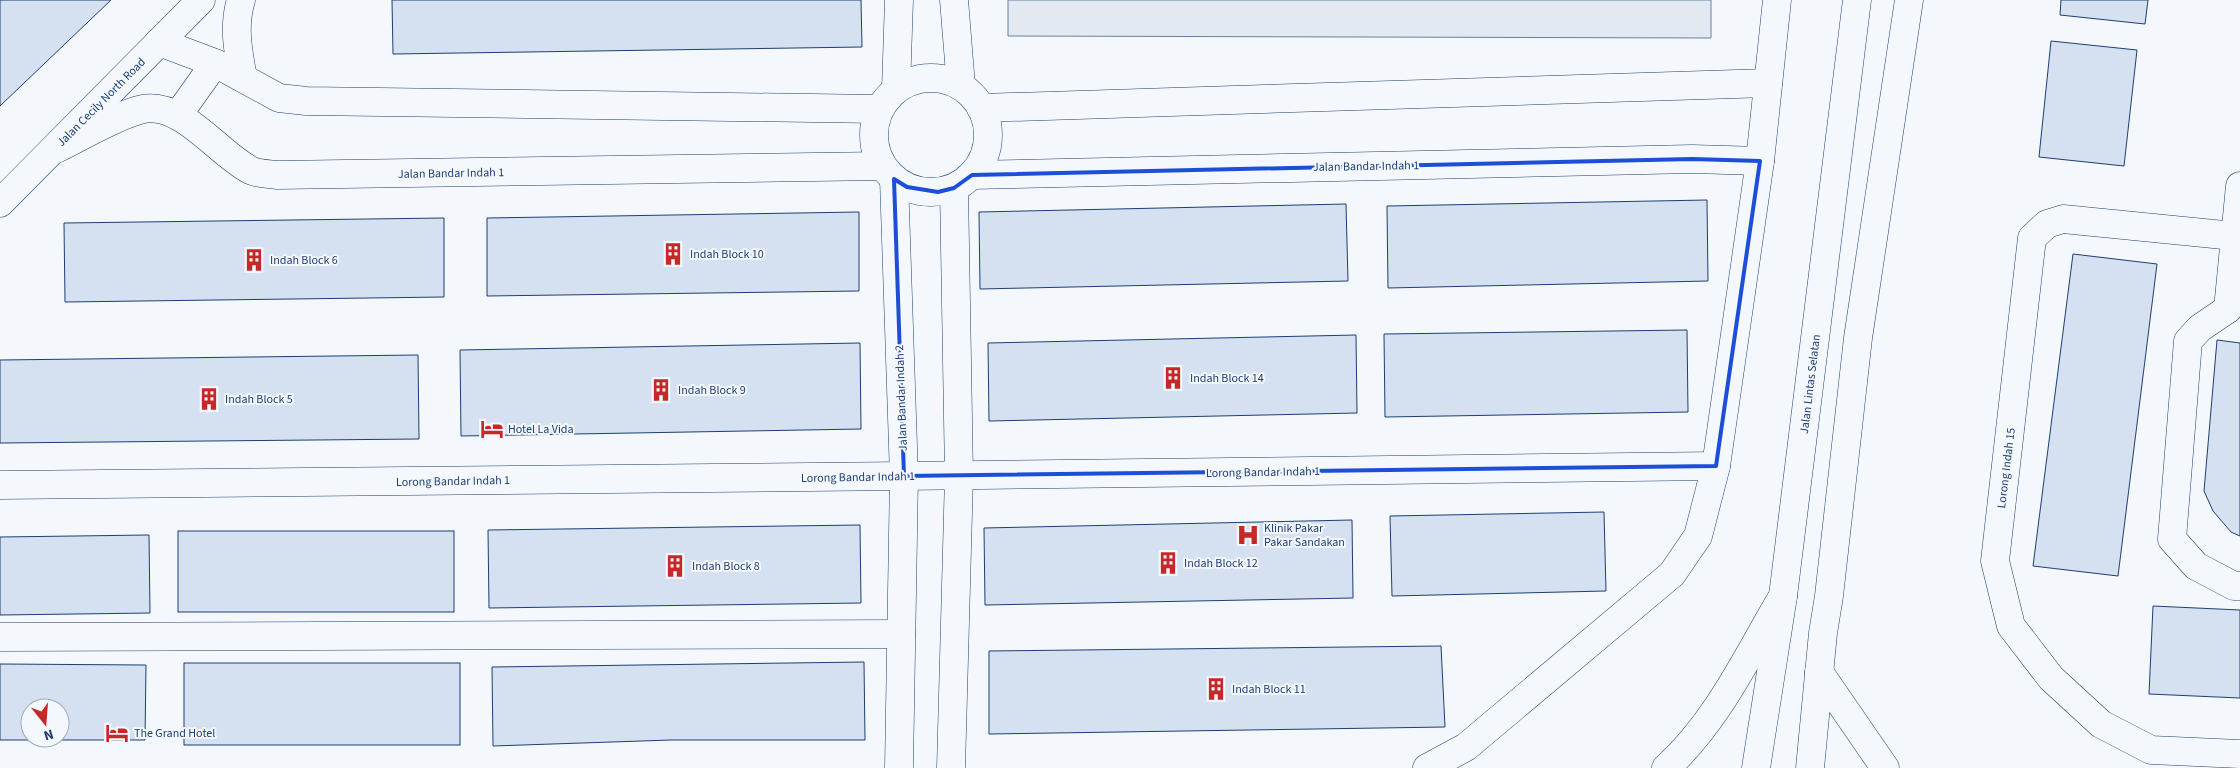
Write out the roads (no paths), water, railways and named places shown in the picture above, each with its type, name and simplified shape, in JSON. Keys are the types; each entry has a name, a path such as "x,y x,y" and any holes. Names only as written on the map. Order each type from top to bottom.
{"main road":[{"name":"Jalan Cecily North Road","path":"0,203 201,0"},
{"path":"241,0 236,26 243,78"},
{"path":"159,42 215,63 280,98 306,102 888,99 911,81 928,78 945,79 961,86 973,95 981,108 987,124 988,143 982,160 963,181 938,192 922,192 907,187 888,172 875,148 873,130 888,99 899,0"},
{"path":"954,0 961,86"},
{"path":"1427,768 1466,747 1672,574 1698,536 1716,466 1760,161 1777,0"},
{"name":"Jalan Lintas Selatan","path":"1756,768 1783,596 1857,0"},
{"path":"1810,768 1819,672 1858,338 1909,0"},
{"path":"178,115 215,63"},
{"path":"981,108 1768,83"},
{"name":"Jalan Bandar Indah 1","path":"51,152 128,114 142,109 165,109 178,115 226,154 252,171 277,175 888,172"},
{"name":"Jalan Bandar Indah 1","path":"963,181 1692,159 1760,161"},
{"name":"Jalan Bandar Indah 2","path":"888,172 904,476 899,768"},
{"path":"951,768 959,476 963,181"},
{"path":"2237,586 2196,566 2172,539 2188,341 2200,328 2234,309 2234,236 2240,186"},
{"name":"Lorong Indah 15","path":"2234,236 2063,219 2046,224 2032,238 1995,562 2011,626 2051,678 2101,724 2151,750 2240,754"},
{"name":"Lorong Bandar Indah 1","path":"0,485 959,476 1716,466"},
{"path":"1666,768 1680,756 1712,716 1783,596"},
{"path":"0,637 901,634"},
{"path":"1819,672 1886,768"}],"place":[{"name":"Indah Block 10","path":"673,254"},
{"name":"Indah Block 6","path":"254,260"},
{"name":"Indah Block 14","path":"1173,378"},
{"name":"Indah Block 9","path":"661,390"},
{"name":"Indah Block 5","path":"209,399"},
{"name":"Hotel La Vida","path":"492,429"},
{"name":"Klinik Pakar Pakar Sandakan","path":"1248,535"},
{"name":"Indah Block 12","path":"1168,563"},
{"name":"Indah Block 8","path":"675,566"},
{"name":"Indah Block 11","path":"1216,689"},
{"name":"The Grand Hotel","path":"117,733"}]}
